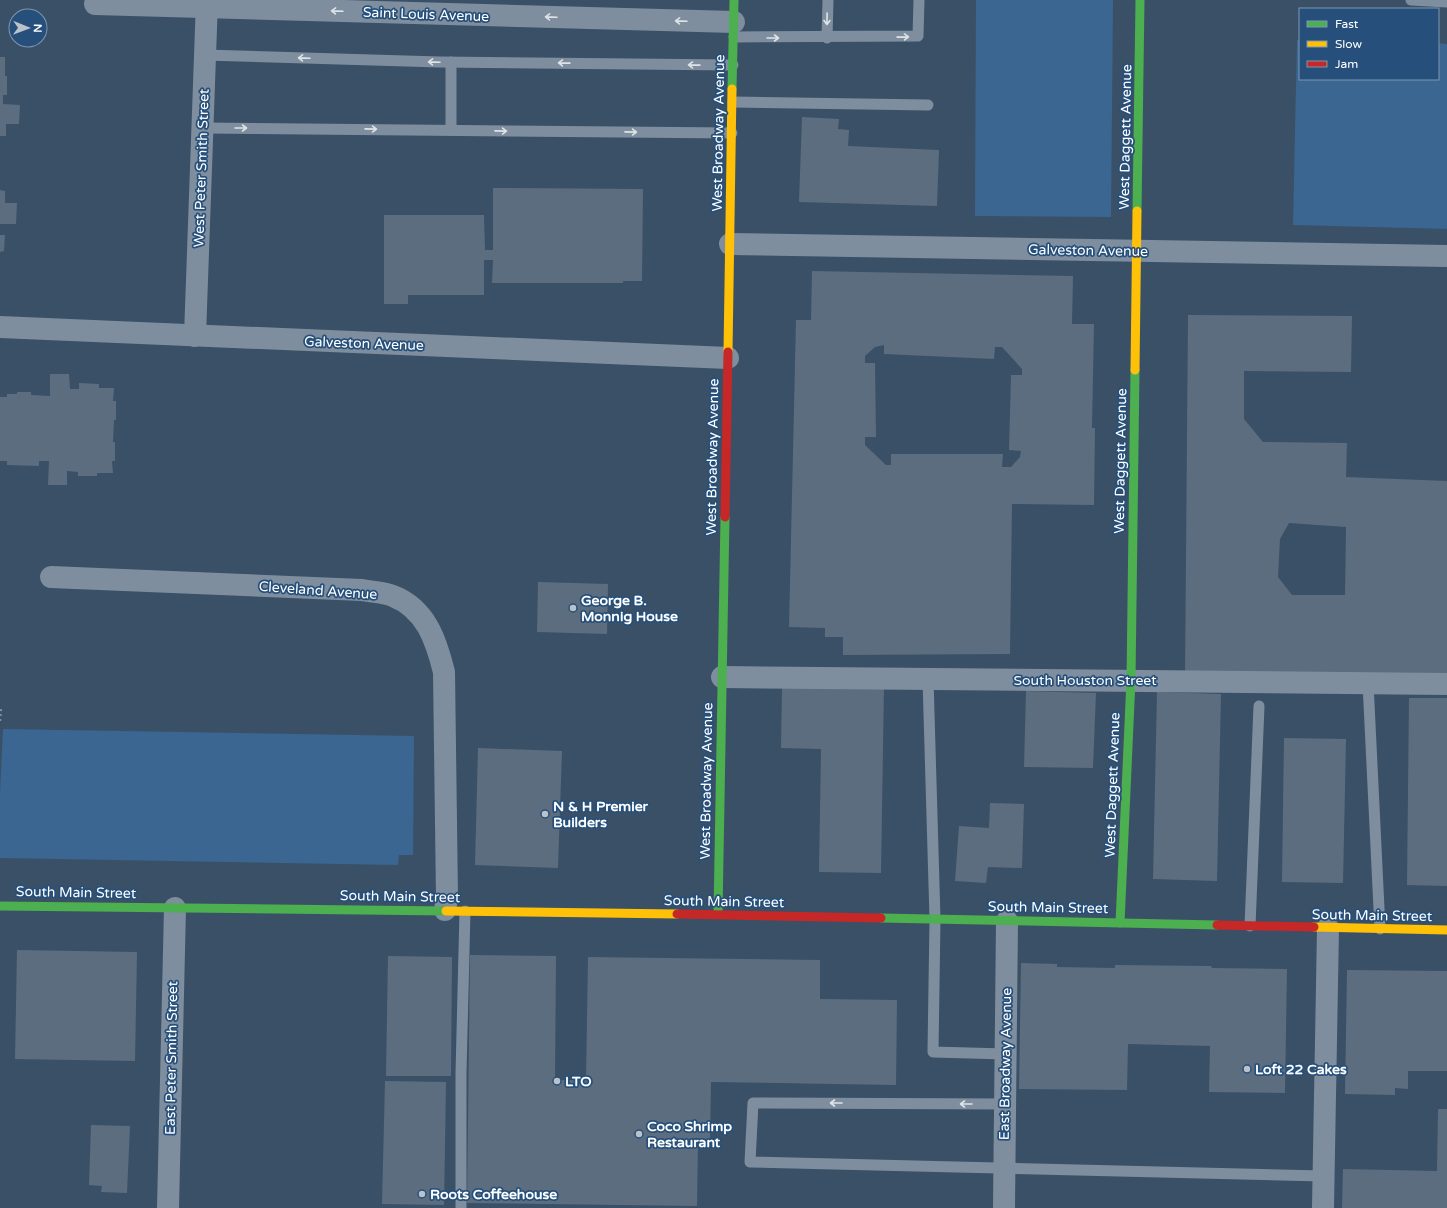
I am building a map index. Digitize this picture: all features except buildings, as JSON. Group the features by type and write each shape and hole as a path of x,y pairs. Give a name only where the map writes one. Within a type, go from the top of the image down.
{"street":[{"name":"West Broadway Avenue","path":"718,914 734,0"},
{"name":"West Daggett Avenue","path":"1120,923 1131,680 1140,0"},
{"name":"Saint Louis Avenue","path":"95,4 207,4 734,30"},
{"name":"West Peter Smith Street","path":"195,336 207,4"},
{"name":"Galveston Avenue","path":"730,244 1447,256"},
{"name":"Galveston Avenue","path":"0,327 728,358"},
{"name":"Cleveland Avenue","path":"51,576 362,590 392,595 413,607 432,633 438,647 444,672 447,898 455,910"},
{"name":"South Houston Street","path":"722,677 1447,684"},
{"name":"South Main Street","path":"0,906 718,914 1447,930"},
{"name":"East Peter Smith Street","path":"168,1208 175,908"},
{"name":"East Broadway Avenue","path":"1004,1208 1007,920"},
{"path":"1323,1208 1328,928"}],"lane":[{"path":"827,38 828,0"},
{"path":"734,30 827,38 918,36 919,0"},
{"path":"1411,0 1447,2"},
{"path":"205,55 451,62 733,65"},
{"path":"451,62 452,130"},
{"path":"733,102 928,105"},
{"path":"202,128 732,133"},
{"path":"928,679 935,919 933,1052 1006,1054"},
{"path":"1368,683 1380,929"},
{"path":"1250,926 1259,706"},
{"path":"455,910 461,1074 461,1208"},
{"path":"1005,1104 753,1103 750,1162 1323,1176"}],"path":[{"path":"0,721 1,708"}],"shaded area":[{"path":"976,0 1113,0 1111,217 975,216"},
{"path":"1297,40 1299,40 1299,80 1439,80 1439,43 1447,44 1447,229 1293,225"},
{"path":"3,729 414,736 413,855 399,855 398,865 0,858 0,794"}],"traffic: fast":[{"path":"732,89 734,0"},
{"path":"1137,211 1140,0"},
{"path":"1120,923 1131,680 1135,370"},
{"path":"718,914 725,517"},
{"path":"0,906 446,911"},
{"path":"881,918 1217,925"}],"traffic: slow":[{"path":"728,352 732,89"},
{"path":"1135,370 1137,211"},
{"path":"446,911 677,914"},
{"path":"1314,927 1447,930"}],"traffic: jam":[{"path":"725,517 728,352"},
{"path":"677,914 881,918"},
{"path":"1217,925 1314,927"}],"place":[{"name":"George B. Monnig House","path":"573,608"},
{"name":"N & H Premier Builders","path":"545,814"},
{"name":"Loft 22 Cakes","path":"1247,1069"},
{"name":"LTO","path":"557,1081"},
{"name":"Coco Shrimp Restaurant","path":"639,1134"},
{"name":"Roots Coffeehouse","path":"422,1194"}]}
